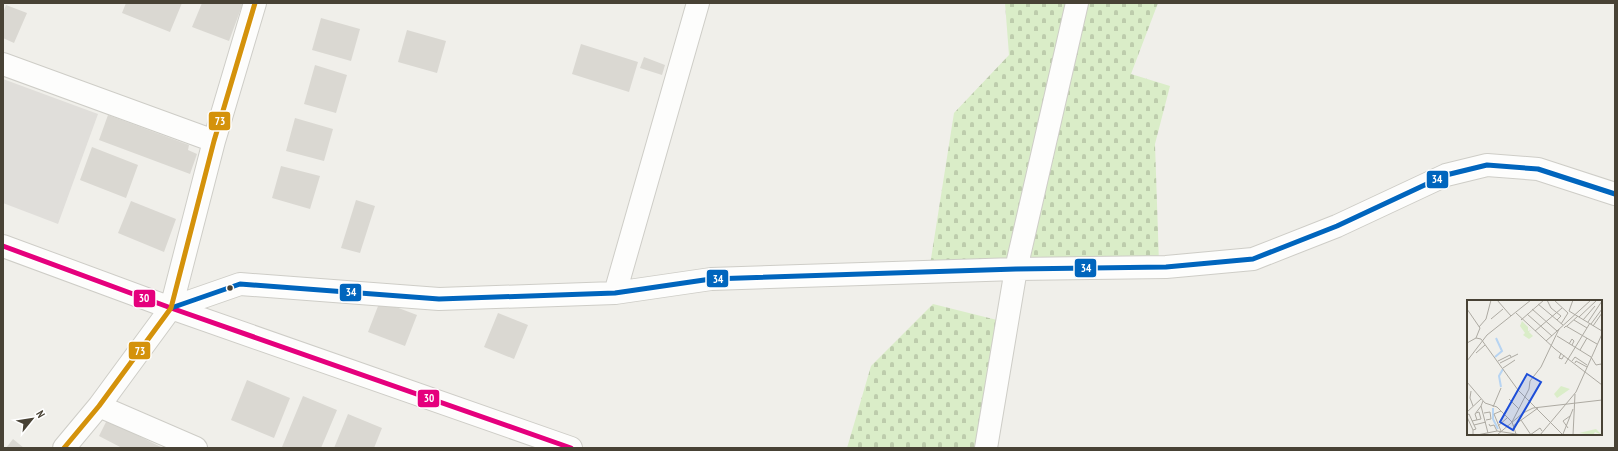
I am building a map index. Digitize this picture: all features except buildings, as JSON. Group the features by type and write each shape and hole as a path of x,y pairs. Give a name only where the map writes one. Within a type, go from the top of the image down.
{"street":[{"path":"64,448 99,406 171,308 214,141 255,3"},
{"path":"614,293 698,3"},
{"path":"986,448 1016,269 1077,3"},
{"path":"3,64 214,141"},
{"path":"171,308 240,284 439,299 614,293 711,280 1016,269 1166,267 1253,259 1337,226 1446,175 1487,165 1538,169 1615,194"},
{"path":"3,246 171,308 571,448"},
{"path":"99,406 196,448"}],"green space":[{"path":"1005,3 1158,3 1131,74 1170,86 1155,144 1159,263 930,265 954,113 1009,55"},
{"path":"933,304 1001,321 978,448 847,448 871,366"}],"shaded area":[{"path":"3,79 98,114 58,224 3,203"}],"transit line":[{"name":"73","path":"64,448 99,406 171,308 214,141 255,3"},
{"name":"34","path":"171,308 240,284 439,299 615,293 711,279 1016,269 1166,267 1253,259 1337,226 1446,175 1487,165 1538,169 1615,194"},
{"name":"30","path":"3,246 171,308 571,448"}]}
